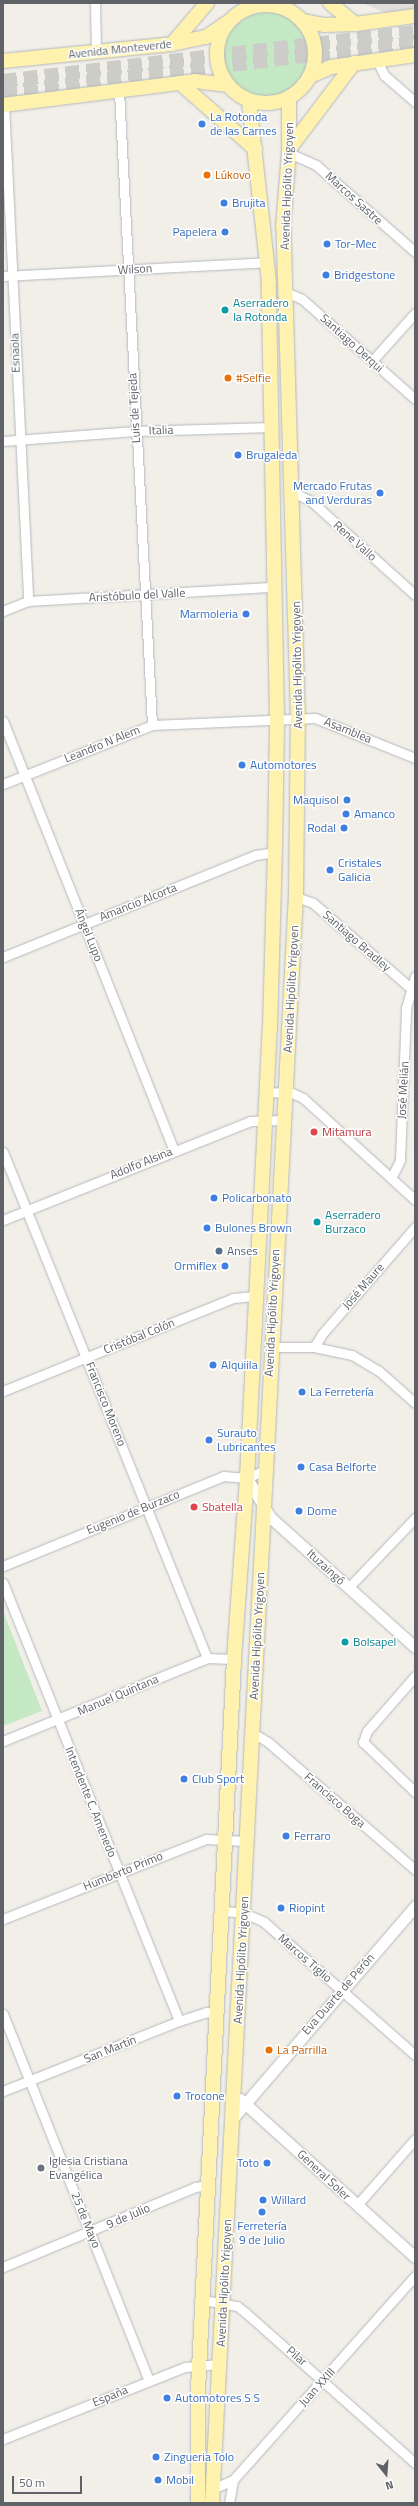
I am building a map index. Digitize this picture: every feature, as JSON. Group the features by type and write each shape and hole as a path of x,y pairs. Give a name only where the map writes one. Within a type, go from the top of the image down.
{"main road":[{"path":"172,44 206,3"},
{"path":"330,3 355,24"},
{"path":"226,85 218,50 238,12 260,4 286,5 302,21 312,49 310,76"},
{"name":"Avenida Monteverde","path":"3,61 172,44 206,37 238,12"},
{"path":"302,21 324,25 355,24 415,16"},
{"path":"4,105 180,82 226,85 249,100 268,105 289,98 310,76 354,63 415,55"},
{"path":"289,151 354,63"},
{"path":"180,82 255,149"},
{"name":"Avenida Hipólito Yrigoyen","path":"212,2496 244,1913 246,1841 264,1509 264,1470 270,1347 296,897 298,718 283,227 289,151 289,98"},
{"name":"Avenida Hipólito Yrigoyen","path":"198,2503 200,2365 208,2185 218,2014 234,1659 247,1478 266,1092 275,852 277,718 272,427 266,262 249,100"}],"street":[{"path":"95,3 96,52"},
{"path":"377,60 384,75 415,102"},
{"name":"Luis de Tejeda","path":"120,91 135,431 152,725"},
{"name":"Esnaola","path":"4,105 8,276 28,600"},
{"name":"Marcos Sastre","path":"289,151 316,165 415,252"},
{"name":"Wilson","path":"8,276 266,262"},
{"name":"Santiago Derqui","path":"286,292 302,299 415,399"},
{"path":"372,361 415,313"},
{"name":"Italia","path":"3,441 18,438 135,431 272,427"},
{"name":"Rene Vallo","path":"292,492 311,501 415,595"},
{"name":"Aristóbulo del Valle","path":"3,611 28,600 274,587"},
{"name":"Asamblea","path":"277,718 325,720 415,758"},
{"name":"Leandro N Alem","path":"3,784 152,725 277,718"},
{"name":"Ángel Lupo","path":"3,721 174,1150"},
{"name":"Amancio Alcorta","path":"3,957 256,854 275,852"},
{"name":"Santiago Bradley","path":"296,897 313,903 412,990"},
{"name":"José Melián","path":"391,1178 400,1160 412,990 415,976"},
{"path":"266,1092 297,1094 308,1102 415,1200"},
{"name":"Adolfo Alsina","path":"3,1220 174,1150 250,1121 264,1119 283,1120"},
{"name":"Francisco Moreno","path":"3,1152 87,1357 207,1658"},
{"name":"José Maure","path":"314,1347 415,1227"},
{"name":"Cristóbal Colón","path":"3,1391 233,1298 255,1296"},
{"path":"270,1347 314,1347 352,1355 366,1363 413,1397"},
{"name":"Eugenio de Burzaco","path":"3,1566 223,1476 247,1478 264,1470"},
{"name":"Ituzaingó","path":"247,1478 264,1509 415,1647"},
{"path":"349,1587 415,1518"},
{"name":"Intendente C. Amenedo","path":"3,1583 179,2021"},
{"name":"Manuel Quintana","path":"3,1741 207,1658 234,1659"},
{"path":"415,1676 366,1731 362,1742 365,1747 415,1792"},
{"name":"Francisco Boga","path":"253,1733 268,1742 415,1870"},
{"name":"Humberto Primo","path":"3,1919 206,1839 226,1837 246,1841"},
{"name":"Eva Duarte de Perón","path":"232,2119 341,1989 415,1906"},
{"name":"Marcos Tiglio","path":"223,1911 244,1913 264,1922 415,2055"},
{"name":"San Martín","path":"3,2091 179,2021 206,2012 218,2014"},
{"name":"25 de Mayo","path":"3,2014 91,2231 149,2381"},
{"name":"General Soler","path":"233,2093 246,2103 415,2257"},
{"path":"357,2205 415,2139"},
{"name":"9 de Julio","path":"3,2268 195,2187 208,2185"},
{"name":"Juan XXIII","path":"212,2496 233,2480 324,2380 415,2276"},
{"name":"Pilar","path":"203,2300 223,2302 246,2313 324,2380 415,2463"},
{"name":"España","path":"3,2439 184,2367 219,2364"},
{"path":"229,2503 233,2480"}],"shaded area":[{"path":"362,3 415,3 415,11 389,14"}],"green space":[{"path":"266,11 282,14 290,18 302,30 306,38 309,54 306,70 302,78 290,90 282,94 266,97 250,94 242,90 230,78 226,70 223,54 226,38 230,30 242,18 250,14"},
{"path":"3,1611 42,1711 3,1726"}],"tunnel":[{"path":"3,81 415,32"},
{"path":"3,92 415,43"}],"place":[{"name":"La Rotonda de las Carnes","path":"202,124"},
{"name":"Lúkovo","path":"207,175"},
{"name":"Brujita","path":"224,203"},
{"name":"Papelera","path":"225,232"},
{"name":"Tor-Mec","path":"327,244"},
{"name":"Bridgestone","path":"326,275"},
{"name":"Aserradero la Rotonda","path":"225,310"},
{"name":"#Selfie","path":"228,378"},
{"name":"Brugaleda","path":"238,455"},
{"name":"Mercado Frutas and Verduras","path":"380,493"},
{"name":"Marmoleria","path":"246,614"},
{"name":"Automotores","path":"242,765"},
{"name":"Maquisol","path":"347,800"},
{"name":"Amanco","path":"346,814"},
{"name":"Rodal","path":"344,828"},
{"name":"Cristales Galicia","path":"330,870"},
{"name":"Mitamura","path":"314,1132"},
{"name":"Policarbonato","path":"214,1198"},
{"name":"Aserradero Burzaco","path":"317,1222"},
{"name":"Bulones Brown","path":"207,1228"},
{"name":"Anses","path":"219,1251"},
{"name":"Ormiflex","path":"225,1266"},
{"name":"Alquiila","path":"213,1365"},
{"name":"La Ferretería","path":"302,1392"},
{"name":"Surauto Lubricantes","path":"209,1440"},
{"name":"Casa Belforte","path":"301,1467"},
{"name":"Sbatella","path":"194,1507"},
{"name":"Dome","path":"299,1511"},
{"name":"Bolsapel","path":"345,1642"},
{"name":"Club Sport","path":"184,1779"},
{"name":"Ferraro","path":"286,1836"},
{"name":"Riopint","path":"281,1908"},
{"name":"La Parrilla","path":"269,2050"},
{"name":"Trocone","path":"177,2096"},
{"name":"Toto","path":"267,2163"},
{"name":"Iglesia Cristiana Evangélica","path":"41,2168"},
{"name":"Willard","path":"263,2200"},
{"name":"Ferretería 9 de Julio","path":"262,2212"},
{"name":"Automotores S S","path":"167,2398"},
{"name":"Zingueria Tolo","path":"156,2457"},
{"name":"Mobil","path":"158,2480"}]}
